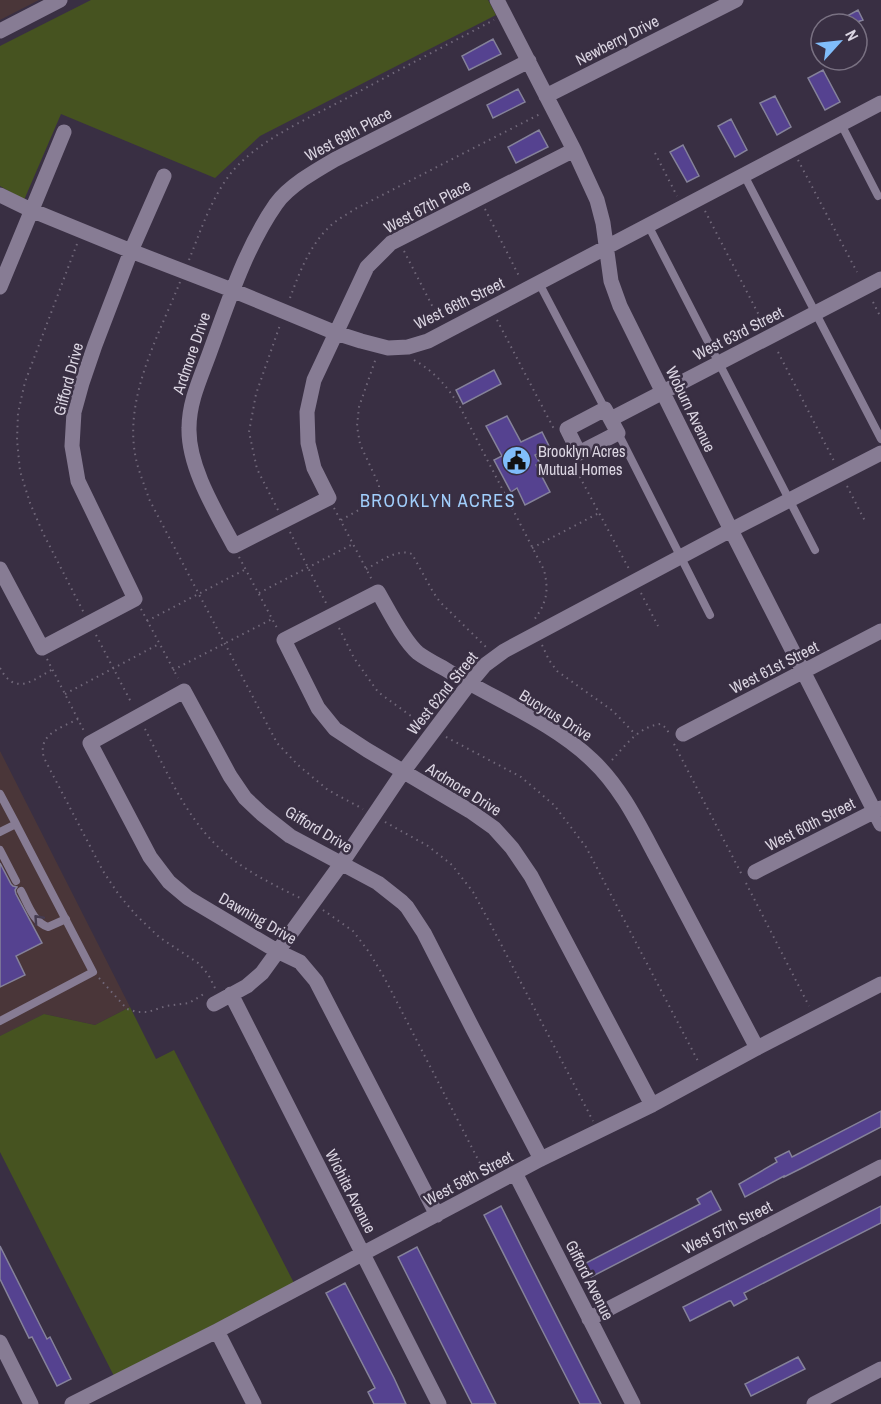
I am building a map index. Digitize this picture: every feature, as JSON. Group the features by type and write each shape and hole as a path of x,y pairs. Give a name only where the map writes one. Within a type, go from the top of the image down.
{"street":[{"path":"0,31 60,0"},
{"name":"Woburn Avenue","path":"497,0 597,200 607,247 611,281 620,306 803,672 879,814"},
{"name":"Newberry Drive","path":"546,96 736,0"},
{"name":"West 69th Place","path":"232,290 254,243 277,202 294,187 334,160 529,61"},
{"name":"West 66th Street","path":"0,195 31,210 336,333 388,348 408,347 428,341 881,103"},
{"path":"0,287 64,132"},
{"name":"West 67th Place","path":"336,333 367,267 391,243 574,150"},
{"name":"Gifford Drive","path":"135,598 78,481 72,447 74,412 82,383 131,251 164,176"},
{"name":"West 63rd Street","path":"611,420 881,279"},
{"name":"Ardmore Drive","path":"232,290 192,400 189,429 194,464 234,546"},
{"path":"234,546 329,498 314,468 308,443 307,412 314,380 336,333"},
{"name":"West 62nd Street","path":"210,998 231,994 247,986 262,973 341,864 403,772 485,665 504,651 881,453"},
{"path":"0,569 42,648 135,598"},
{"path":"284,640 378,592"},
{"name":"Bucyrus Drive","path":"378,592 398,628 417,652 568,740 593,761 619,791 685,910 757,1048"},
{"name":"West 61st Street","path":"683,734 881,631"},
{"name":"Ardmore Drive","path":"284,640 318,708 335,729 470,811 494,828 512,848 531,876 652,1105"},
{"path":"90,743 184,691"},
{"name":"Gifford Drive","path":"184,691 230,776 245,798 290,836 378,883 407,907 424,933 541,1159"},
{"name":"Dawning Drive","path":"90,743 150,857 169,882 188,898 277,951 300,962 316,981 437,1215"},
{"name":"West 60th Street","path":"755,873 879,814"},
{"name":"West 58th Street","path":"72,1404 541,1159 652,1105 881,984"},
{"name":"Wichita Avenue","path":"231,994 439,1404"},
{"name":"West 57th Street","path":"589,1319 881,1167"},
{"name":"Gifford Avenue","path":"515,1173 633,1404"},
{"path":"217,1330 254,1404"},
{"path":"0,1342 32,1404"},
{"path":"814,1404 881,1369"}],"lane":[{"path":"841,124 878,196"},
{"path":"744,175 881,439"},
{"path":"648,225 815,550"},
{"path":"539,283 710,615"},
{"path":"0,794 93,972 0,1021"},
{"path":"0,832 16,825"},
{"path":"0,850 16,881"},
{"path":"21,891 33,915 42,925 48,927 66,919"}],"path":[{"path":"189,260 211,205 228,176 251,154 317,114 494,20"},
{"path":"289,300 302,267 318,241 334,223 355,209 542,113"},
{"path":"655,153 678,196"},
{"path":"798,159 857,272"},
{"path":"479,198 520,278"},
{"path":"703,209 762,321"},
{"path":"398,240 440,321"},
{"path":"78,242 25,382 18,413 17,440 20,471 30,503 89,624 196,824 223,852 250,872 300,898"},
{"path":"180,282 137,395 133,426 136,459 149,499 277,743 298,765 328,790 363,809"},
{"path":"873,302 881,318"},
{"path":"281,322 256,394 249,432 257,469 354,658 378,692 423,724"},
{"path":"777,352 836,465"},
{"path":"409,357 424,365 449,389 544,570 546,587 543,607 531,625"},
{"path":"341,520 375,501 379,494 379,485 360,444 357,426 360,407 376,358"},
{"path":"537,459 563,445"},
{"path":"847,486 866,523"},
{"path":"329,498 378,592"},
{"path":"532,548 599,513"},
{"path":"259,594 353,544"},
{"path":"234,546 284,640"},
{"path":"366,569 399,552 412,554 440,602 486,647"},
{"path":"147,621 246,569"},
{"path":"641,593 658,626"},
{"path":"135,598 184,691"},
{"path":"173,670 272,619"},
{"path":"65,694 159,644"},
{"path":"542,645 557,671 613,711 636,735"},
{"path":"42,648 90,743"},
{"path":"0,668 9,680 17,685 25,684 53,669"},
{"path":"78,718 50,734 43,742 44,758 103,871 119,895 159,937 198,963 208,974 215,988"},
{"path":"602,771 636,735 646,728 661,724 667,729 809,1006"},
{"path":"444,735 521,777 554,805 586,847 699,1063"},
{"path":"384,821 428,846 452,865 473,892 599,1131"},
{"path":"322,909 353,931 369,952 491,1186"},
{"path":"93,972 128,1009 137,1012 148,1012 166,1006 210,998"}],"shaded area":[{"path":"0,0 39,0 0,20"},
{"path":"0,751 130,1007 95,1025 44,1014 0,1036"}],"green space":[{"path":"91,0 488,0 496,15 260,136 215,178 61,114 24,200 0,186 0,46"},
{"path":"130,1007 156,1059 174,1050 294,1283 114,1376 0,1152 0,1036 44,1014 95,1025"}],"building":[{"path":"493,39 501,54 469,70 462,56"},
{"path":"824,72 840,102 825,110 808,78"},
{"path":"518,89 525,102 493,118 487,105"},
{"path":"775,96 791,127 777,135 760,103"},
{"path":"731,119 747,150 735,157 718,126"},
{"path":"539,130 548,147 516,163 508,147"},
{"path":"683,145 699,176 687,182 670,152"},
{"path":"494,370 501,384 463,404 456,390"},
{"name":"Brooklyn Acres Mutual Homes","path":"507,416 521,442 542,432 550,448 535,455 540,463 536,465 550,492 525,505 517,488 511,492 494,460 502,456 486,426"},
{"path":"0,863 11,884 17,887 16,894 42,943 16,956 25,975 0,987"},
{"path":"881,1111 881,1127 745,1197 739,1184 777,1162 775,1158 789,1151 792,1157"},
{"path":"711,1191 721,1210 591,1277 584,1264 700,1204 697,1199"},
{"path":"501,1206 601,1404 580,1404 538,1322 484,1215"},
{"path":"881,1206 881,1223 744,1293 747,1299 734,1306 729,1301 690,1321 683,1307"},
{"path":"0,1246 47,1339 50,1337 71,1379 57,1386 32,1337 29,1338 0,1279"},
{"path":"417,1247 496,1404 472,1404 407,1275 398,1257"},
{"path":"345,1283 406,1404 374,1404 368,1392 375,1388 326,1293"},
{"path":"798,1357 805,1369 751,1396 745,1384"}],"place":[{"name":"Brooklyn Acres Mutual Homes","path":"517,460"}],"district":[{"name":"BROOKLYN ACRES","path":"438,501"}]}
